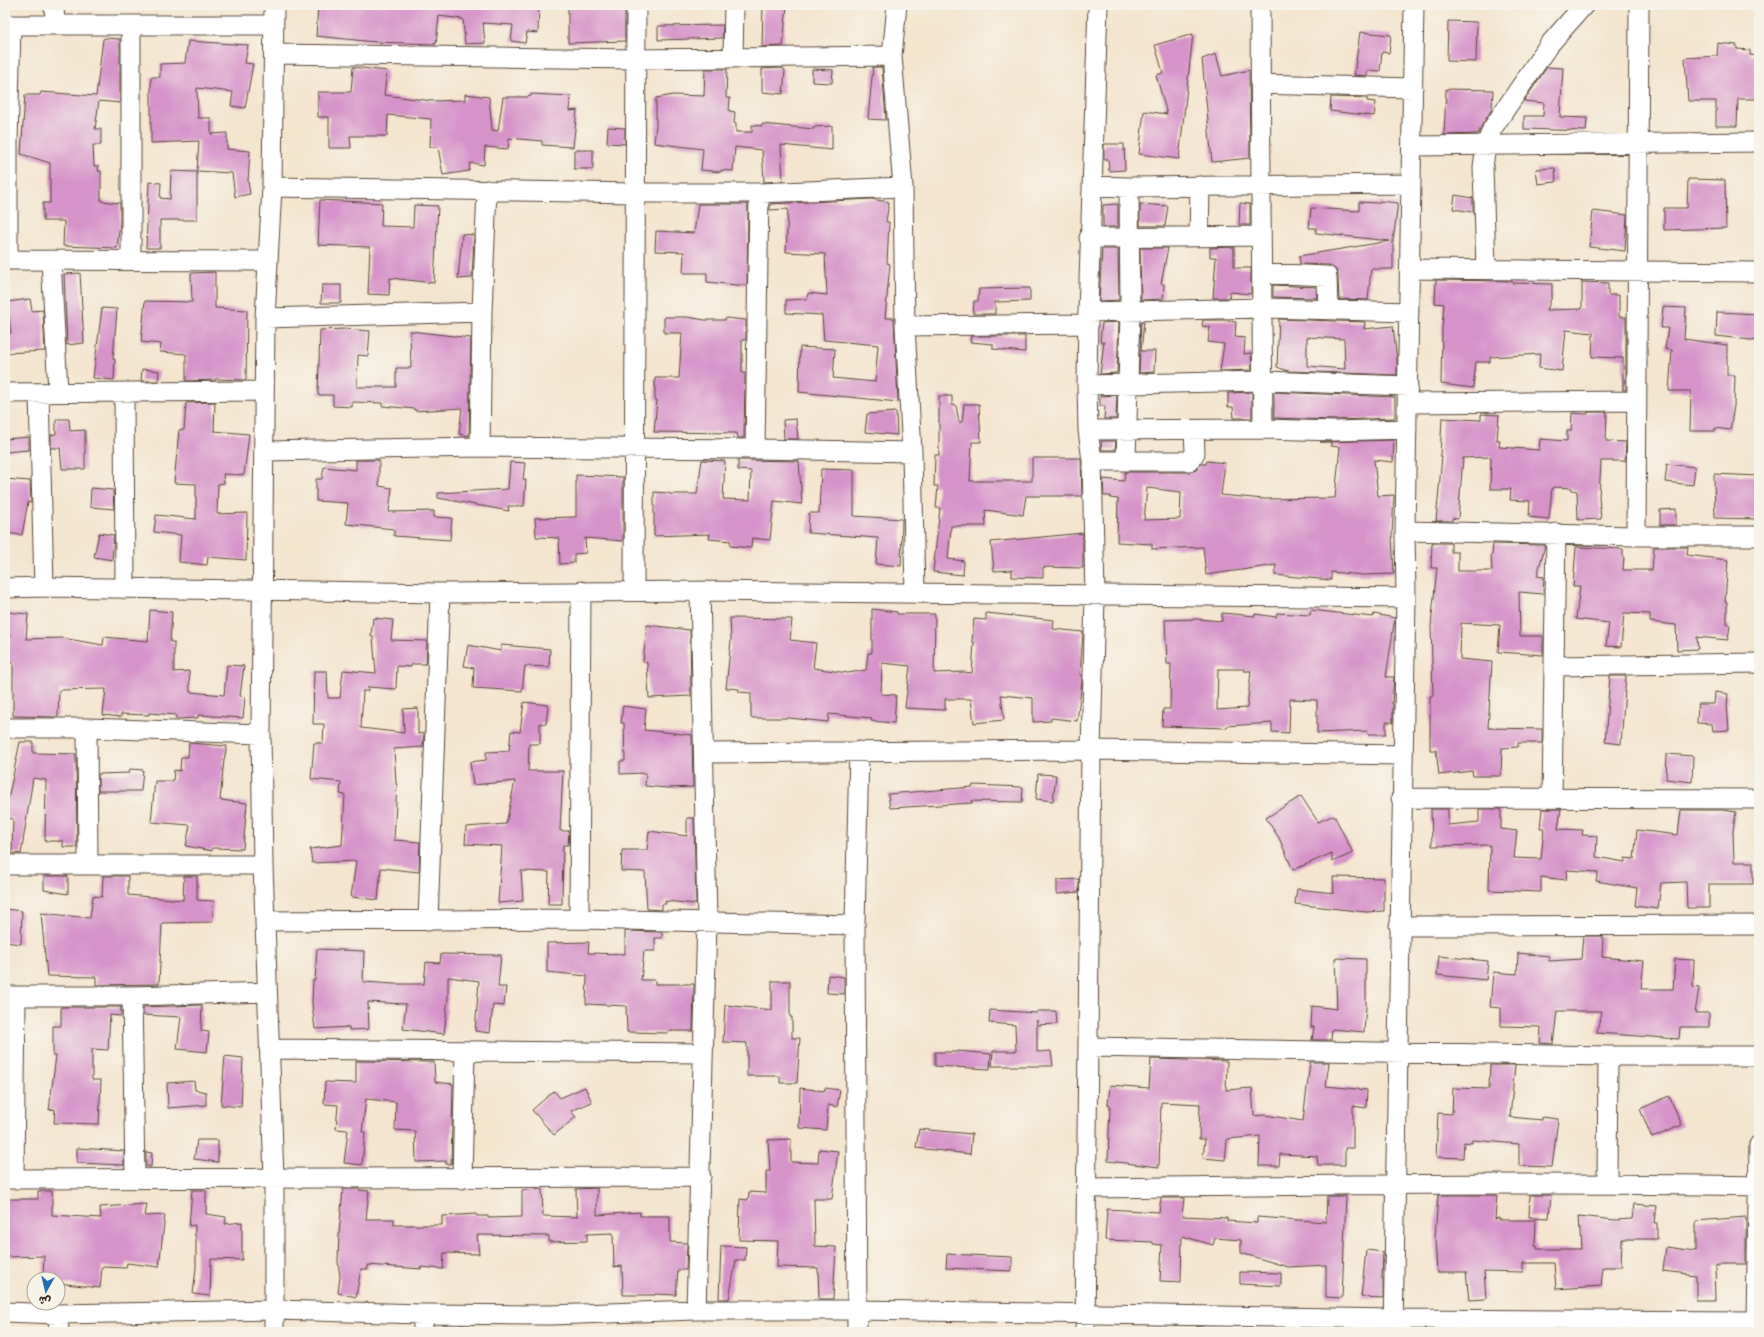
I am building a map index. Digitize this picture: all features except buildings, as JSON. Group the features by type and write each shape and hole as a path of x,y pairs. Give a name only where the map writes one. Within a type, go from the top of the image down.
{"street":[{"path":"54,5 55,25"},
{"path":"274,5 272,187 265,318 262,591 263,865 274,1178 274,1332"},
{"path":"634,591 636,5"},
{"path":"733,58 734,5"},
{"path":"897,5 892,56 902,187 905,326 912,452 915,593"},
{"path":"1085,1323 1094,596 1092,461 1088,430 1087,384 1089,238 1098,5"},
{"path":"1260,5 1260,185 1263,308 1263,429"},
{"path":"1393,1326 1401,798 1406,598 1405,531 1414,5"},
{"path":"1486,270 1483,168 1486,146 1492,129 1548,46 1584,5"},
{"path":"1636,536 1639,5"},
{"path":"268,261 6,260 8,25 274,25"},
{"path":"131,26 131,260"},
{"path":"274,54 636,59 892,56"},
{"path":"1260,84 1412,88"},
{"path":"1412,146 1759,142"},
{"path":"1092,186 1129,187 1411,184"},
{"path":"1199,236 1200,186"},
{"path":"272,187 635,193 759,193 902,187"},
{"path":"1126,460 1130,311 1129,187"},
{"path":"480,447 482,312 487,190"},
{"path":"755,449 759,193"},
{"path":"1089,238 1261,236"},
{"path":"51,260 58,391"},
{"path":"1410,269 1759,272"},
{"path":"1262,273 1327,276 1328,310"},
{"path":"905,326 1088,318 1130,311 1263,308 1409,312"},
{"path":"265,318 482,312"},
{"path":"1087,384 1128,385 1262,381 1408,394 1636,401"},
{"path":"5,393 39,393 58,391 124,393 264,391"},
{"path":"39,393 44,587"},
{"path":"124,393 125,589"},
{"path":"1088,430 1126,431 1263,429 1334,431 1407,429"},
{"path":"1092,461 1190,461 1194,453 1194,430"},
{"path":"264,451 480,447 912,452"},
{"path":"1405,531 1636,536 1759,536"},
{"path":"1552,798 1556,534"},
{"path":"5,588 44,587 440,593 700,591 1406,598"},
{"path":"579,919 581,591"},
{"path":"696,1310 701,1177 707,921 700,591"},
{"path":"428,921 440,593"},
{"path":"1555,666 1759,663"},
{"path":"5,728 87,728 262,734"},
{"path":"87,728 88,864"},
{"path":"704,752 1091,750 1403,755"},
{"path":"857,1332 855,925 859,751"},
{"path":"1401,798 1759,799"},
{"path":"5,865 263,865"},
{"path":"265,921 579,919 855,925"},
{"path":"1399,926 1759,925"},
{"path":"267,992 132,996 10,996 10,1179 701,1177"},
{"path":"132,996 135,1178"},
{"path":"1088,1048 1608,1056 1759,1056"},
{"path":"269,1049 703,1053"},
{"path":"462,1178 465,1052"},
{"path":"1607,1183 1608,1056"},
{"path":"5,1312 58,1323 275,1310 423,1323 550,1324 696,1310 858,1310 1085,1323 1713,1327 1758,1321 1759,1145"},
{"path":"1086,1188 1607,1183 1759,1186"}]}
